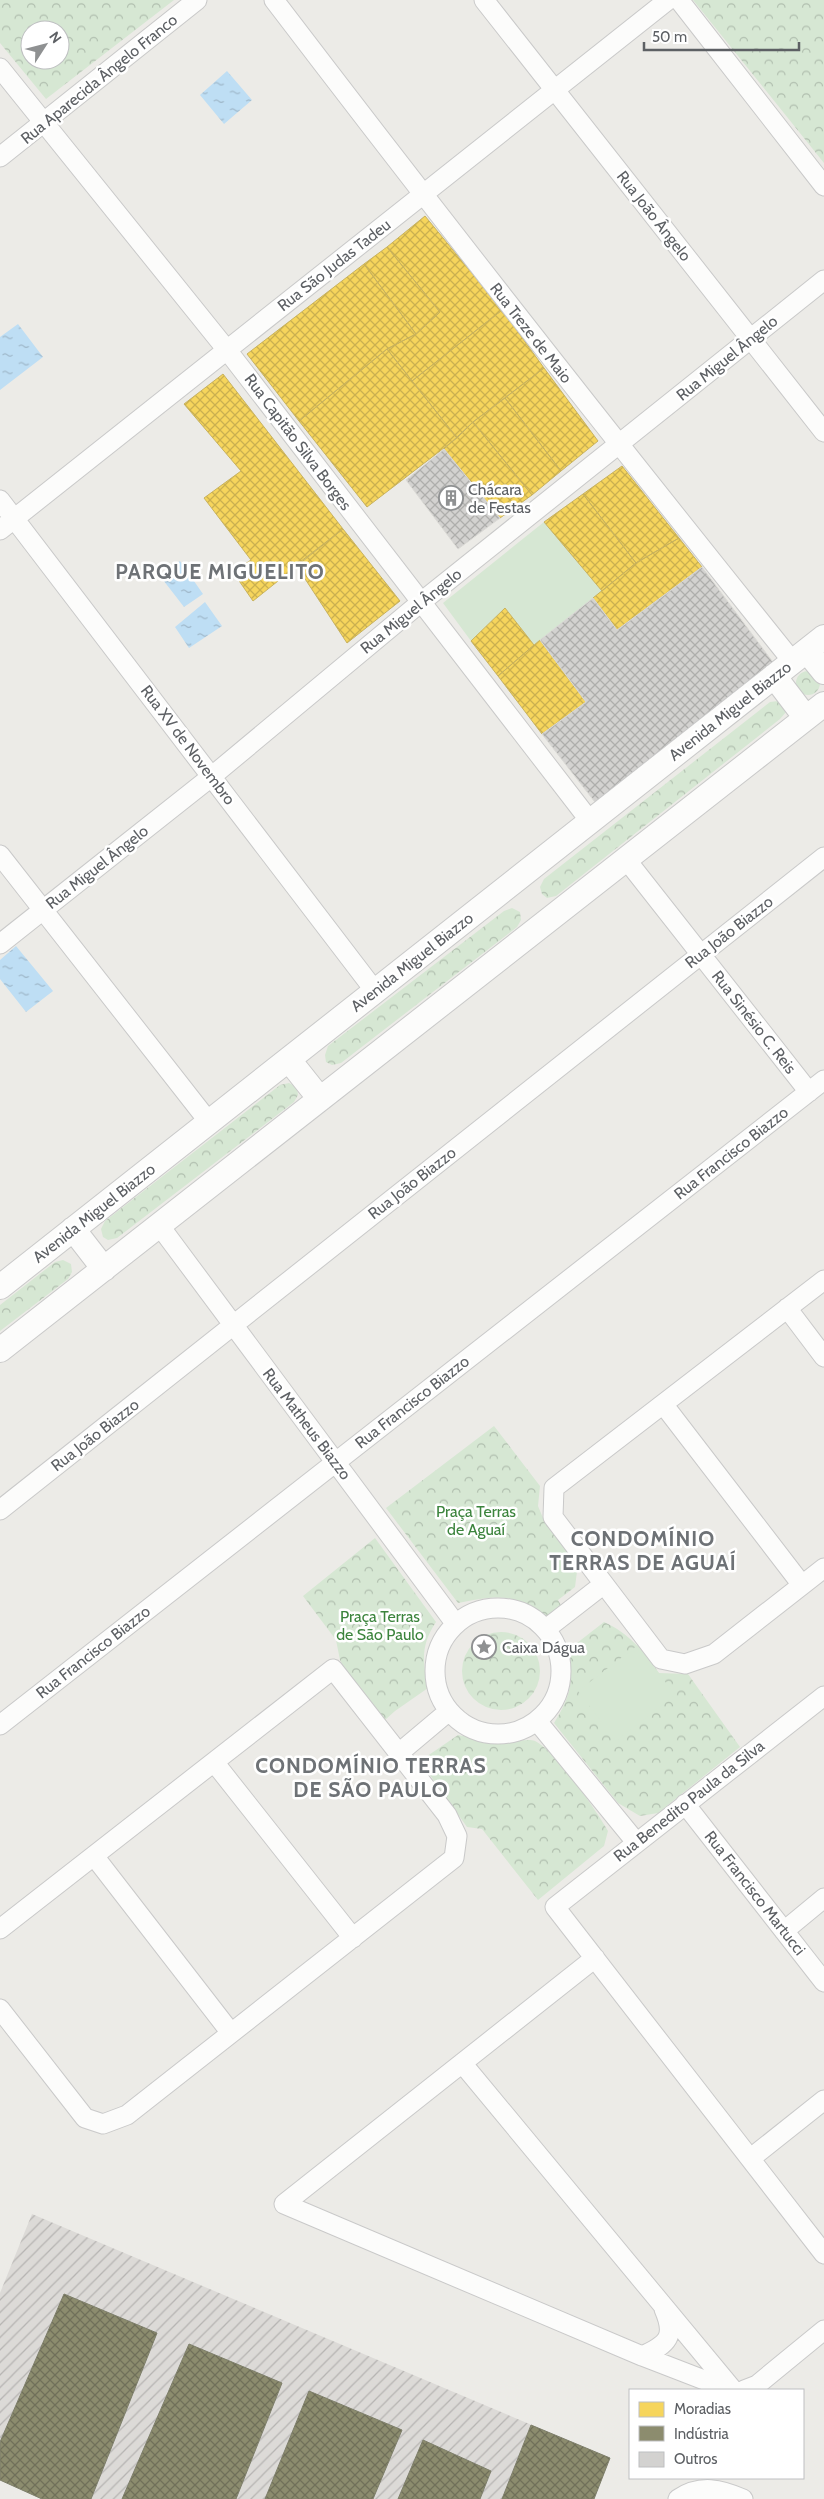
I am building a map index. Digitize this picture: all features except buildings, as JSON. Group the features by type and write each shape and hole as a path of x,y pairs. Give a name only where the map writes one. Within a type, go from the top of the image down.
{"street":[{"name":"Rua Aparecida Ângelo Franco","path":"0,157 197,0"},
{"name":"Rua Treze de Maio","path":"274,0 423,196 618,445 808,650"},
{"name":"Rua João Ângelo","path":"484,0 824,432"},
{"name":"Rua São Judas Tadeu","path":"7,524 668,0"},
{"path":"679,0 824,186"},
{"name":"Rua Capitão Silva Borges","path":"0,68 227,350 590,822"},
{"name":"Rua Miguel Ângelo","path":"0,944 211,776 420,603 824,280"},
{"name":"Rua XV de Novembro","path":"0,500 7,524 211,776 375,991"},
{"path":"808,650 824,672"},
{"name":"Avenida Miguel Biazzo","path":"0,1287 808,650"},
{"path":"0,1350 625,858 815,711 774,676"},
{"path":"0,855 209,1122"},
{"name":"Rua João Biazzo","path":"0,1510 824,857"},
{"name":"Rua Sinésio C. Reis","path":"625,858 809,1092"},
{"path":"289,1060 320,1098"},
{"name":"Rua Francisco Biazzo","path":"0,1725 824,1080"},
{"name":"Rua Matheus Biazzo","path":"159,1226 455,1623"},
{"path":"73,1229 104,1269"},
{"path":"824,1280 554,1488 552,1517 661,1659 685,1664 714,1654 824,1568"},
{"path":"787,1308 824,1358"},
{"path":"663,1404 802,1585"},
{"path":"546,1629 604,1584"},
{"path":"502,1607 526,1614 546,1629 559,1652 561,1677 554,1702 538,1721 516,1732 491,1734 468,1727 449,1711 437,1690 434,1666 441,1643 455,1623 476,1610 502,1607"},
{"path":"0,1929 333,1669 448,1815 457,1836 454,1858 127,2115 103,2124 86,2118 0,2009"},
{"name":"Rua Benedito Paula da Silva","path":"594,1958 555,1907 824,1696"},
{"path":"400,1753 449,1711"},
{"path":"538,1721 636,1842"},
{"path":"214,1762 353,1938"},
{"name":"Rua Francisco Martucci","path":"685,1804 824,1982"},
{"path":"94,1856 232,2033"},
{"path":"784,1931 824,1898"},
{"path":"729,2389 642,2356 284,2204 594,1958 824,2254"},
{"path":"462,2063 731,2389"},
{"path":"751,2158 824,2100"},
{"path":"642,2356 659,2348 665,2342 670,2332 670,2323 660,2301"},
{"path":"747,2389 757,2385 824,2330"},
{"path":"678,2499 690,2492 708,2489 726,2492 743,2499"}],"shaded area":[{"path":"32,2214 610,2458 594,2499 42,2499 0,2480 0,2293"}],"green space":[{"path":"0,0 174,0 46,99 22,70 70,70 70,20 20,20 20,67 0,43"},
{"path":"693,0 824,0 824,163"},
{"path":"544,522 602,591 534,645 505,608 471,641 443,603"},
{"path":"808,671 813,672 819,678 819,688 813,694 808,695 803,694 797,688 796,683 797,678 803,672"},
{"path":"778,701 785,704 786,712 780,719 556,896 547,898 542,894 540,887 544,879 770,702"},
{"path":"512,908 520,912 521,920 517,927 341,1063 332,1065 326,1062 325,1055 328,1046 504,911"},
{"path":"289,1083 297,1087 298,1095 294,1102 117,1238 108,1240 103,1237 101,1229 105,1221 280,1085"},
{"path":"63,1260 71,1264 72,1272 68,1279 0,1331 0,1305 55,1262"},
{"name":"Praça Terras de Aguaí","path":"494,1426 540,1486 538,1506 543,1518 578,1564 575,1587 558,1600 562,1607 545,1619 526,1604 505,1598 458,1603 386,1508"},
{"name":"Praça Terras de São Paulo","path":"375,1538 436,1622 427,1639 424,1654 428,1688 385,1720 347,1674 340,1660 336,1640 303,1596"},
{"path":"604,1622 628,1637 659,1673 688,1674 740,1747 658,1813 640,1816 618,1803 554,1723 564,1705 570,1688 571,1671 568,1650"},
{"path":"501,1632 516,1635 528,1644 537,1656 540,1671 537,1686 528,1698 516,1707 501,1710 486,1707 474,1698 465,1686 462,1671 465,1656 474,1644 486,1635"},
{"path":"638,1645 675,1695 616,1741 578,1691"},
{"path":"458,1735 508,1742 532,1740 543,1747 564,1768 602,1821 608,1831 604,1846 538,1900 482,1829 467,1827 420,1761"}],"water":[{"path":"227,71 252,100 224,124 200,95"},
{"path":"18,324 43,357 0,390 0,337"},
{"path":"180,561 203,594 184,607 160,576"},
{"path":"205,602 222,626 189,648 175,627"},
{"path":"16,946 53,991 26,1012 0,979 0,960"}],"place":[{"name":"Chácara de Festas","path":"451,498"},
{"name":"Caixa Dágua","path":"484,1647"}],"district":[{"name":"PARQUE MIGUELITO","path":"220,571"},
{"name":"CONDOMÍNIO TERRAS DE AGUAÍ","path":"643,1550"},
{"name":"CONDOMÍNIO TERRAS DE SÃO PAULO","path":"371,1777"}]}
